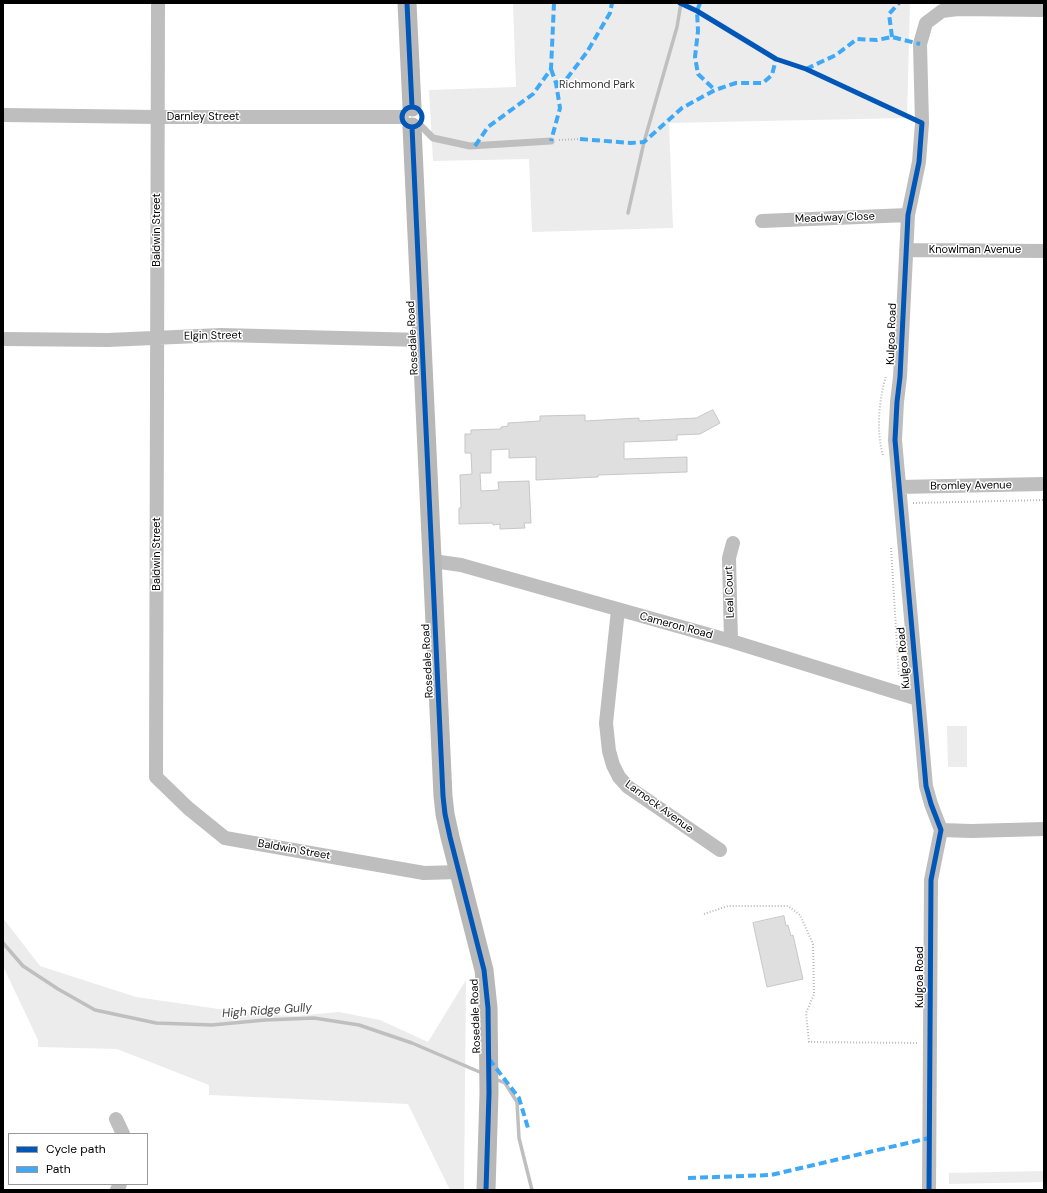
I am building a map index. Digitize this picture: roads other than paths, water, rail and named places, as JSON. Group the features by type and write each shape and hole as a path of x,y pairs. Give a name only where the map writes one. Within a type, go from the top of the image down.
{"street":[{"name":"Baldwin Street","path":"158,3 156,777 188,808 225,838 424,873 459,872"},
{"name":"Rosedale Road","path":"407,3 411,119 445,814 484,970 488,1008 489,1093 486,1190"},
{"name":"Kulgoa Road","path":"929,1190 931,880 941,830 926,786 895,440 900,377 908,215 919,162 922,124 920,44 926,23 942,11 958,9 1044,10"},
{"name":"Darnley Street","path":"3,115 411,119"},
{"name":"Meadway Close","path":"762,221 908,215"},
{"name":"Knowlman Avenue","path":"906,250 1044,250"},
{"name":"Elgin Street","path":"3,339 108,340 221,335 423,340"},
{"name":"Bromley Avenue","path":"899,487 1044,484"},
{"name":"Leal Court","path":"731,641 729,558 733,543"},
{"name":"Cameron Road","path":"433,561 461,565 731,641 918,699"},
{"name":"Larnock Avenue","path":"618,610 606,723 609,751 613,765 619,777 628,787 720,850"},
{"path":"941,830 971,831 1044,829"},
{"path":"116,1119 123,1133"}],"lane":[{"path":"411,119 433,138 470,146 551,140"}],"waterway":[{"path":"628,213 644,142 677,27 681,3"},
{"name":"High Ridge Gully","path":"3,943 23,966 58,989 95,1010 156,1023 212,1025 265,1020 314,1018 359,1025 412,1043 482,1073"},
{"name":"High Ridge Gully","path":"495,1079 505,1083 517,1102 519,1138 532,1190"}],"park label":[{"name":"Richmond Park","path":"597,85"}]}
